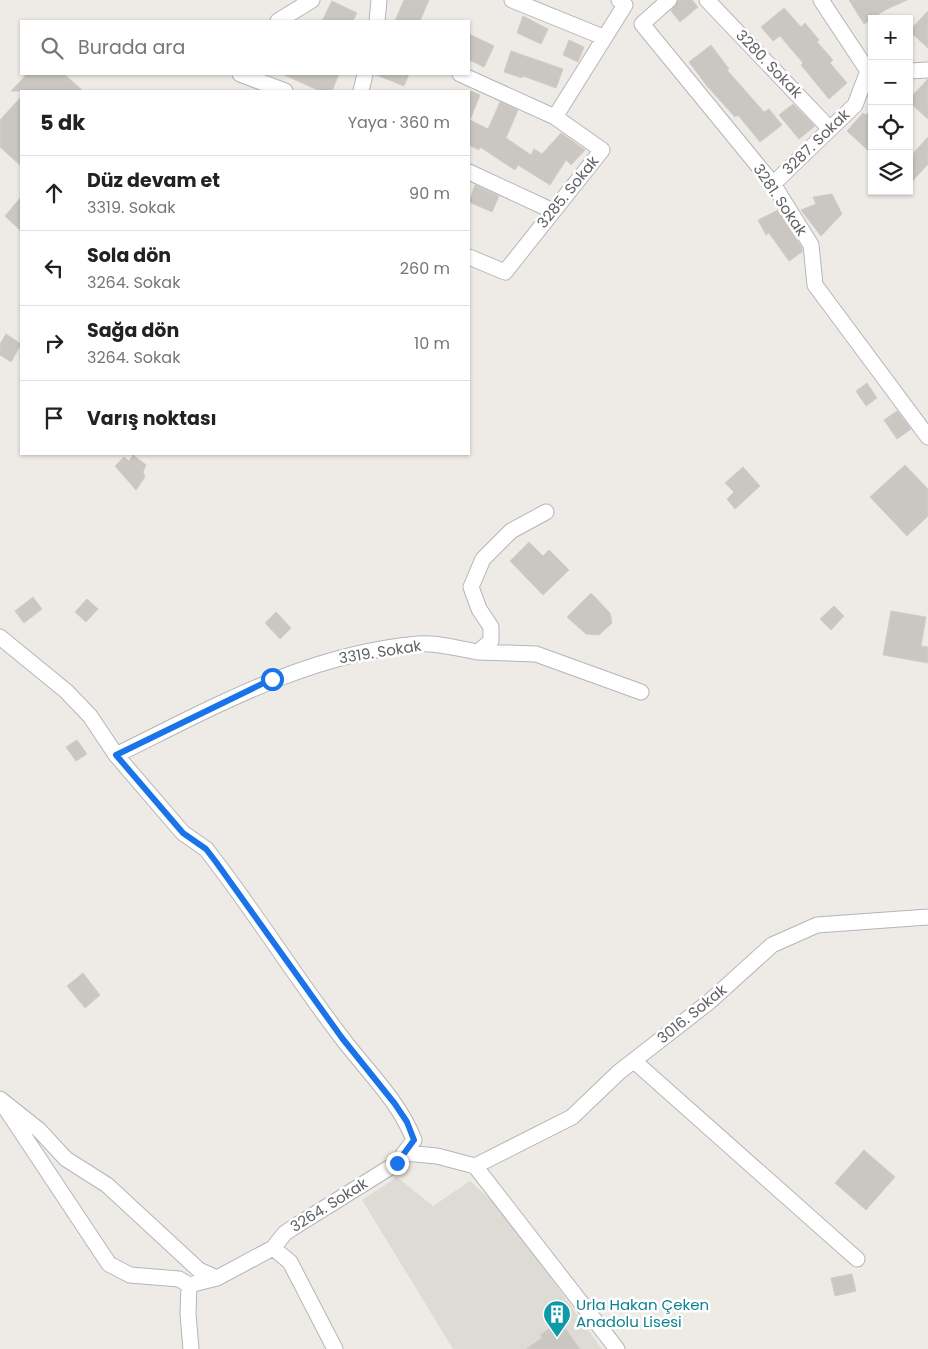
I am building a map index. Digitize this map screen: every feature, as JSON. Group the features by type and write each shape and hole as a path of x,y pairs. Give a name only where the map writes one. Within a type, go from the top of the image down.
{"street":[{"path":"280,20 312,0"},
{"path":"376,20 379,0"},
{"path":"512,0 603,37"},
{"path":"462,75 555,117 603,37 625,5 619,0"},
{"name":"3281. Sokak","path":"669,0 642,24 773,184 811,245 815,285 928,437"},
{"name":"3280. Sokak","path":"707,0 830,129"},
{"path":"821,0 868,68"},
{"path":"913,71 928,70"},
{"path":"243,75 282,90"},
{"path":"361,90 365,75"},
{"name":"3287. Sokak","path":"773,184 855,105 868,76"},
{"name":"3285. Sokak","path":"470,257 505,272 602,150 555,117"},
{"path":"470,172 553,211"},
{"path":"478,652 491,641 491,627 479,610 471,587 483,560 511,531 546,512"},
{"name":"3264. Sokak","path":"0,637 66,691 90,716 116,755 183,833 206,849 342,1038 395,1104 407,1122 414,1140 397,1163 285,1233 272,1248 217,1278 189,1285"},
{"name":"3319. Sokak","path":"116,755 272,679 327,661 420,644 478,652 536,654 641,692"},
{"name":"3016. Sokak","path":"474,1166 572,1117 634,1060 708,1002 772,945 817,925 928,918"},
{"path":"634,1060 856,1260"},
{"path":"0,1100 39,1130 66,1159 107,1185 199,1270 217,1278"},
{"path":"0,1100 109,1264 130,1275 179,1279 189,1285 188,1314 191,1349"},
{"path":"404,1153 437,1156 474,1166 617,1349"},
{"path":"272,1248 290,1262 335,1349"}],"shaded area":[{"path":"397,1177 433,1206 470,1181 502,1210 602,1349 453,1349 362,1200"}],"building":[{"path":"404,0 429,0 420,20 395,20"},
{"path":"678,0 692,0 698,7 680,22 671,11"},
{"path":"849,0 907,0 878,15 868,15 868,21 864,24"},
{"path":"332,1 357,13 354,20 322,20"},
{"path":"784,8 801,27 805,23 819,40 817,42 833,60 830,63 847,83 829,99 801,65 803,63 780,36 773,41 761,27"},
{"path":"928,11 928,48 913,35 913,27"},
{"path":"523,16 548,29 541,44 517,33"},
{"path":"470,34 494,46 484,67 470,60"},
{"path":"569,40 584,47 578,62 563,55"},
{"path":"711,45 729,69 727,70 764,112 769,109 782,125 760,142 738,115 735,117 707,86 689,62"},
{"path":"511,51 563,69 556,88 523,76 522,78 504,72"},
{"path":"26,75 65,75 82,90 20,90 11,91"},
{"path":"284,75 339,75 332,90 318,90"},
{"path":"376,75 409,75 404,86"},
{"path":"928,79 928,119 913,106 913,95"},
{"path":"470,90 480,95 470,120"},
{"path":"20,98 20,165 0,147 0,120"},
{"path":"500,102 518,110 506,138 531,155 534,149 542,154 561,133 585,150 571,165 566,160 550,185 518,165 515,170 480,147 479,150 470,146 470,120 488,129"},
{"path":"793,104 815,126 799,139 779,115"},
{"path":"863,113 866,115 868,113 868,150 847,131"},
{"path":"928,137 928,164 913,181 913,154"},
{"path":"475,185 499,196 492,212 470,202"},
{"path":"832,194 842,214 821,236 801,210 816,204 813,197"},
{"path":"20,198 20,230 5,216"},
{"path":"778,210 802,248 802,252 789,261 769,233 766,235 758,220"},
{"path":"6,334 20,343 11,362 0,355 0,344"},
{"path":"867,383 877,398 866,406 856,391"},
{"path":"897,411 911,429 897,439 884,420"},
{"path":"133,455 146,465 143,472 145,477 136,490 115,466 124,457 129,461"},
{"path":"905,465 928,489 928,516 907,536 870,497"},
{"path":"743,467 760,486 735,509 727,499 734,492 725,483"},
{"path":"529,542 543,556 549,550 569,570 543,595 510,561"},
{"path":"591,593 610,613 612,623 599,635 586,634 567,617"},
{"path":"33,597 42,609 24,623 15,611"},
{"path":"87,599 98,609 86,622 75,612"},
{"path":"834,606 844,616 831,630 820,619"},
{"path":"891,611 926,617 921,646 928,647 928,663 883,655"},
{"path":"276,612 291,628 280,639 265,623"},
{"path":"77,740 87,754 76,761 66,747"},
{"path":"83,973 100,995 85,1008 67,986"},
{"path":"864,1150 895,1177 866,1210 835,1183"},
{"path":"852,1274 856,1291 835,1296 831,1278"},
{"name":"Urla Hakan Çeken Anadolu Lisesi","path":"562,1324 580,1349 526,1349 542,1338 540,1335 550,1328 552,1331"}],"place":[{"name":"Urla Hakan Çeken Anadolu Lisesi","path":"557,1338"}],"route":[{"path":"272,679 116,755 183,833 206,849 342,1038 395,1104 407,1122 414,1140 397,1163"}]}
